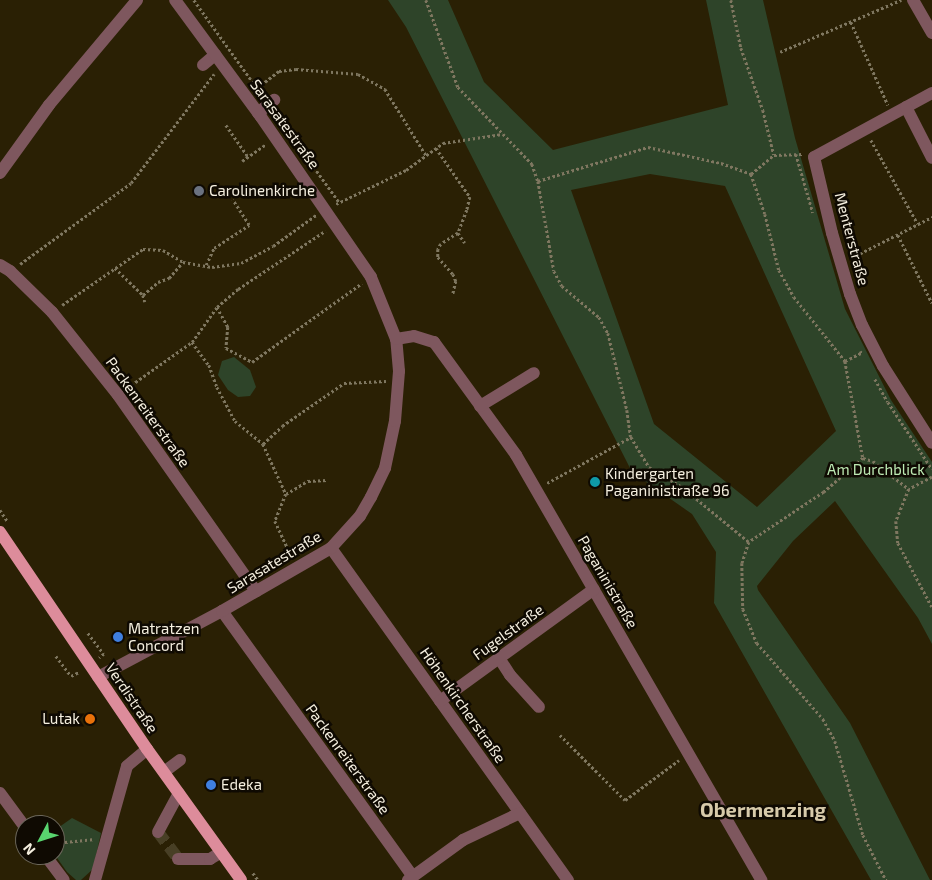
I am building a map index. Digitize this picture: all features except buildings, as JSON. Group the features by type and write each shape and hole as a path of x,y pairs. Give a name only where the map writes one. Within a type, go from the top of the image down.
{"main road":[{"name":"Verdistraße","path":"1,536 147,749 241,880"}],"street":[{"path":"0,173 49,105 137,0"},
{"name":"Sarasatestraße","path":"98,678 222,611 331,548 360,516 371,497 385,468 395,421 399,371 396,339 372,276 276,138 175,0"},
{"path":"913,0 932,33"},
{"path":"202,65 218,60"},
{"path":"814,157 932,93"},
{"path":"258,113 274,100"},
{"path":"906,107 932,158"},
{"name":"Menterstraße","path":"814,157 841,264 862,325 883,366 932,444"},
{"name":"Packenreiterstraße","path":"5,268 52,312 118,395 256,591"},
{"name":"Paganinistraße","path":"396,339 414,336 434,342 516,455 761,880"},
{"path":"480,406 534,373"},
{"name":"Höhenkircherstraße","path":"331,548 568,880"},
{"name":"Fugelstraße","path":"440,701 594,589"},
{"name":"Packenreiterstraße","path":"222,611 410,878"},
{"path":"499,658 510,676 539,707"},
{"path":"95,880 127,766 147,749"},
{"path":"164,772 180,760"},
{"path":"0,792 16,815"},
{"path":"158,832 179,793"},
{"path":"410,878 463,840 520,813"},
{"path":"178,859 210,859 221,852"},
{"path":"53,865 64,880"}],"path":[{"path":"426,0 458,87 532,164 538,181 554,271 562,286 599,317 608,333 627,410 631,437 649,467 681,486 748,542"},
{"path":"731,0 741,48 763,110 774,156"},
{"path":"780,52 902,0"},
{"path":"851,22 892,115"},
{"path":"5,268 131,183 218,60"},
{"path":"258,88 279,71 296,69 358,74 385,89 426,155"},
{"path":"226,125 248,156"},
{"path":"865,129 918,224"},
{"path":"52,312 143,249 162,250 183,262 205,266 241,263 273,246 326,209 406,170 444,143 502,134"},
{"path":"242,161 276,138"},
{"path":"538,181 648,147 721,163 751,174"},
{"path":"436,148 470,197 458,233 441,244 438,250 438,257 453,274 456,281 453,294"},
{"path":"751,174 774,156 802,154 814,157"},
{"path":"751,174 765,214 779,270 794,297 845,361 863,458"},
{"path":"205,266 214,248 250,224 233,200"},
{"path":"841,264 932,217"},
{"path":"118,395 192,342 217,307 238,289 337,224"},
{"path":"458,233 465,243"},
{"path":"897,235 932,303"},
{"path":"143,295 158,282 169,278 183,262"},
{"path":"115,268 143,295 146,302"},
{"path":"217,307 228,327 226,348 252,362 372,276"},
{"path":"927,293 932,290"},
{"path":"192,342 209,365 217,387 235,421 263,444 286,494"},
{"path":"861,353 866,362"},
{"path":"874,378 932,469"},
{"path":"263,444 282,426 344,384 397,380"},
{"path":"536,489 631,437"},
{"path":"863,458 874,461 909,488"},
{"path":"863,458 824,492 748,542 742,563 743,609 757,643 822,719 835,741 863,835 886,880"},
{"path":"932,477 909,488 896,521 898,543 932,607"},
{"path":"297,568 275,521 286,494 308,481 327,480"},
{"path":"88,633 104,654 99,658"},
{"path":"56,656 71,676 78,672"},
{"path":"560,735 625,800 688,754"},
{"path":"65,841 107,838"}],"green space":[{"name":"Am Durchblick","path":"388,0 448,0 484,82 553,150 728,105 706,0 763,0 795,138 845,309 891,400 932,462 932,644 918,618 835,501 793,541 757,586 850,723 930,880 871,880 714,603 716,552 692,514 632,472 406,27","holes":["650,174 725,186 836,431 757,507 654,424 571,190"]},
{"path":"234,357 250,370 256,387 250,396 238,397 228,390 218,375 222,361"},
{"path":"72,818 101,833 93,869 81,880 76,880 62,865 65,865 65,823"}],"tunnel":[{"path":"158,832 178,859"}],"place":[{"name":"Carolinenkirche","path":"199,191"},
{"name":"Kindergarten Paganinistraße 96","path":"595,482"},
{"name":"Matratzen Concord","path":"118,637"},
{"name":"Lutak","path":"90,719"},
{"name":"Edeka","path":"211,785"}],"district":[{"name":"Obermenzing","path":"763,809"}]}
